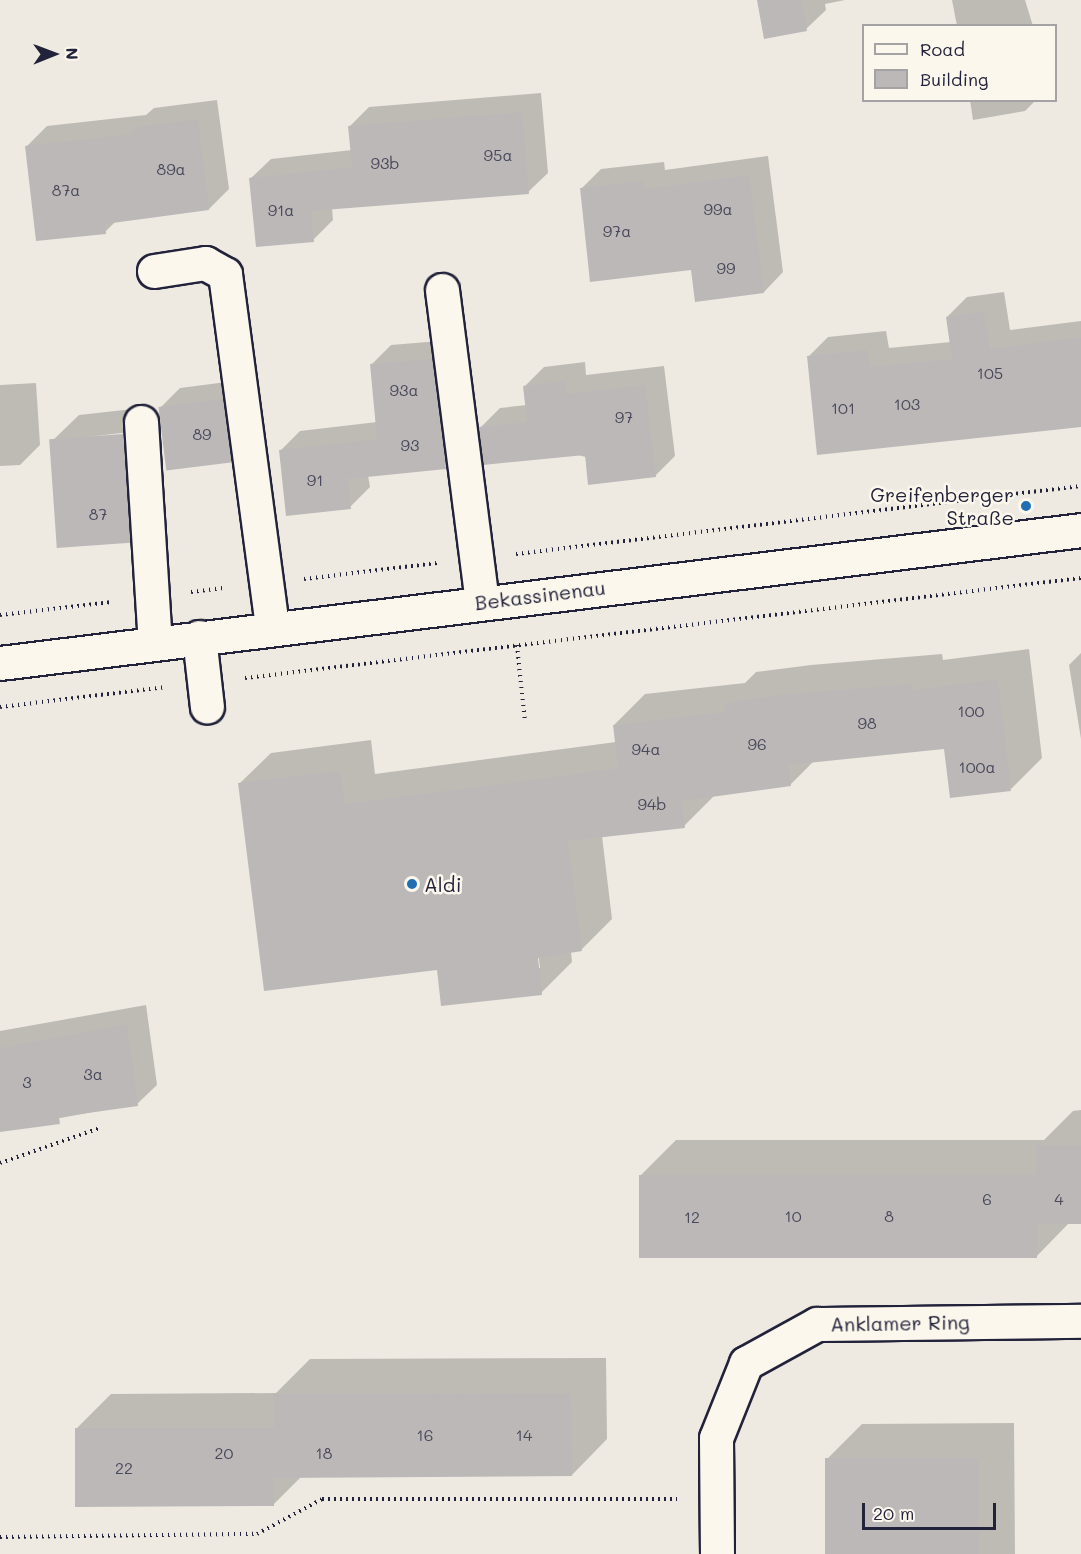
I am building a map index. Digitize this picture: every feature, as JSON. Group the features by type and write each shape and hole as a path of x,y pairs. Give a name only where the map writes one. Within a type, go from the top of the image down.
{"street":[{"path":"154,270 205,263 225,274 272,628"},
{"path":"442,290 482,602"},
{"path":"141,422 155,642"},
{"name":"Bekassinenau","path":"0,663 155,642 1081,530"},
{"path":"199,637 206,695"},
{"name":"Anklamer Ring","path":"717,1554 716,1438 746,1364 817,1324 1081,1321"}],"path":[{"path":"0,615 1081,486"},
{"path":"0,707 206,695 517,645 1081,578"},
{"path":"517,645 525,722"},
{"path":"0,1163 100,1128"},
{"path":"0,1537 257,1534 322,1499 717,1499"}],"building":[{"path":"757,0 801,0 807,31 764,39"},
{"path":"522,112 529,194 311,211 314,242 256,247 249,178 352,167 348,126"},
{"path":"198,119 209,210 105,224 106,234 36,241 25,146 133,134 133,127"},
{"path":"749,175 764,293 695,302 691,270 590,282 580,188 644,181 645,189"},
{"path":"984,311 990,349 1081,337 1081,427 817,455 807,356 867,350 870,367 952,359 946,317"},
{"path":"432,359 446,469 347,479 351,509 286,516 279,450 377,439 370,364"},
{"path":"565,381 567,394 645,385 656,477 588,485 585,455 483,465 479,427 527,422 523,386"},
{"path":"223,399 231,463 166,470 158,407"},
{"path":"123,434 131,543 57,548 49,439"},
{"name":"Aldi","path":"998,679 1011,791 950,798 944,749 788,765 791,786 682,801 685,828 568,841 582,951 538,958 542,995 441,1006 437,970 264,991 238,783 340,771 345,804 538,779 618,768 613,725 725,712 724,703 779,695 912,684 912,690"},
{"path":"127,1024 138,1106 59,1117 60,1124 0,1132 0,1048"},
{"path":"1036,1145 1081,1145 1081,1224 1037,1224 1037,1258 639,1258 639,1175 1037,1175"},
{"path":"571,1393 572,1476 274,1478 274,1506 75,1507 75,1428 274,1428 273,1394"},
{"path":"825,1458 979,1458 979,1554 825,1554"}],"place":[{"name":"Greifenberger Straße","path":"1026,506"},
{"name":"Aldi","path":"412,884"}]}
